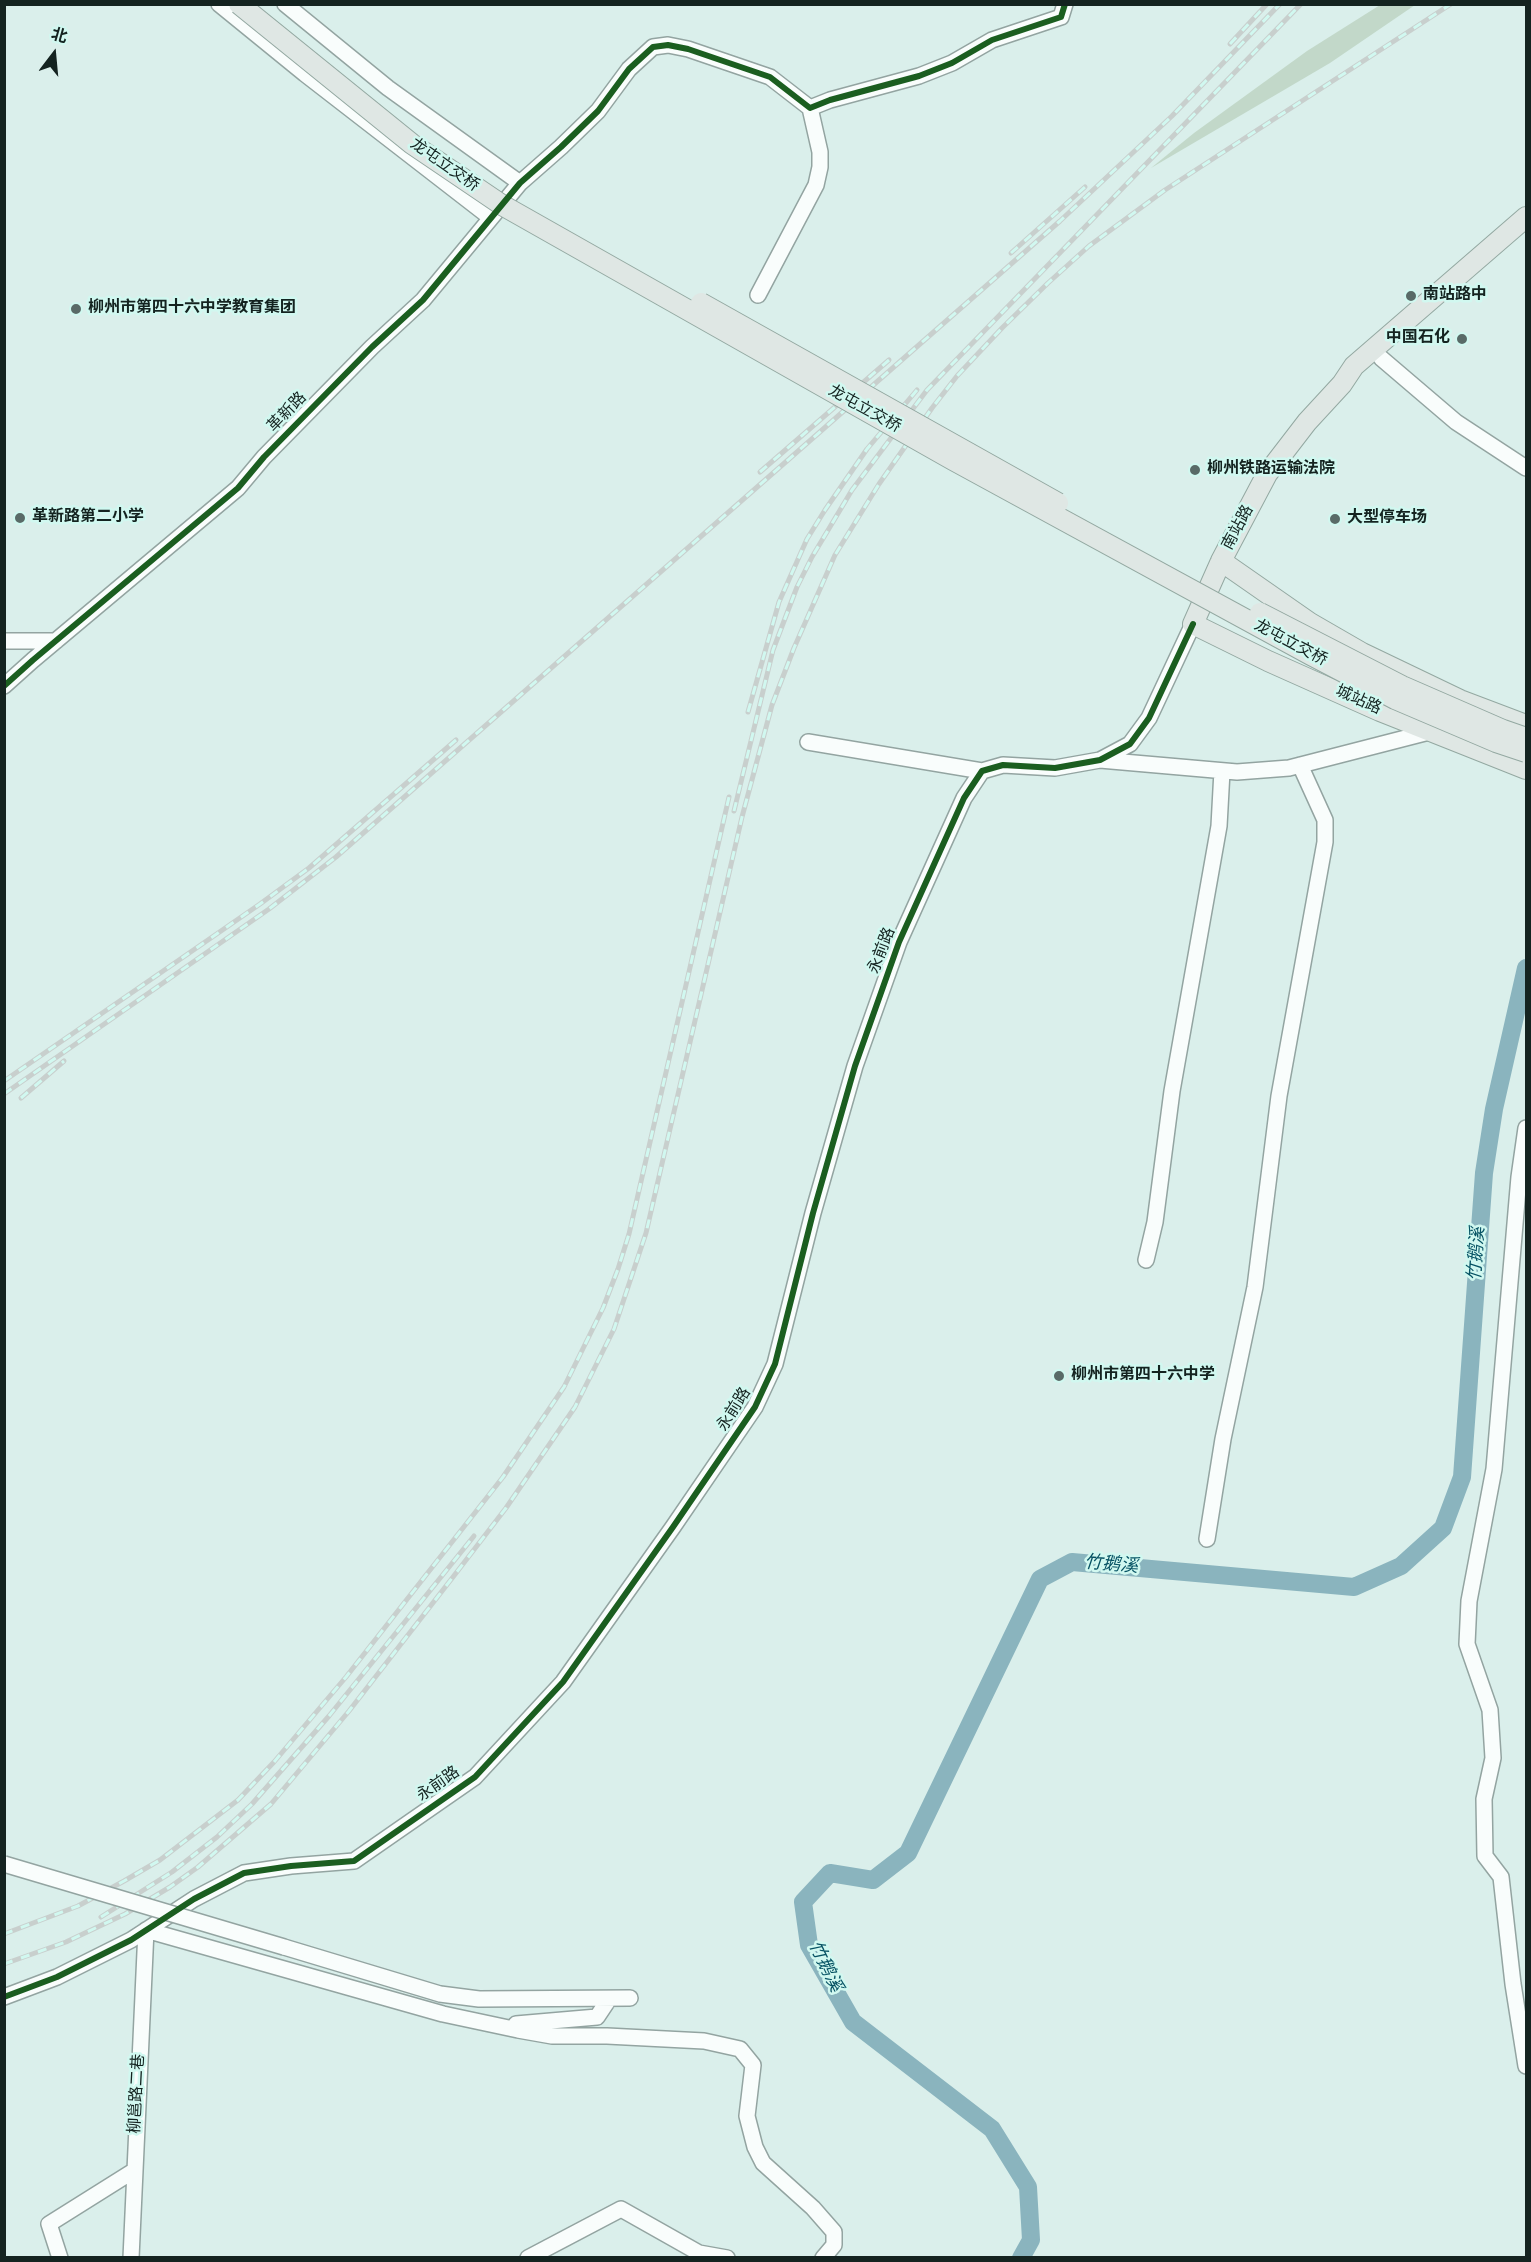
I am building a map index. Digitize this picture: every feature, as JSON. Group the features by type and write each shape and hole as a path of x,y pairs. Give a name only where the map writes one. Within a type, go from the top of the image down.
{"main road":[{"name":"龙屯立交桥","path":"239,4 412,144 502,205 942,455 1311,656 1395,699 1496,742 1527,752"},
{"name":"龙屯立交桥","path":"259,4 413,130 524,205 1065,507 1317,643 1402,686 1503,730 1527,738"},
{"name":"南站路","path":"1193,624 1221,561 1268,474 1307,422 1342,384 1354,366 1527,217"},
{"name":"南站路","path":"1342,384 1361,375 1527,233"},
{"path":"1221,561 1310,623 1362,653 1460,700 1527,725"},
{"name":"城站路","path":"1193,624 1268,661 1429,732 1527,769"}],"street":[{"path":"219,4 315,82 491,218"},
{"path":"285,4 388,88 520,183"},
{"path":"758,295 816,185 820,167 820,152 810,108 830,100 919,76 952,63 992,40 1061,17 1065,4"},
{"name":"革新路","path":"4,686 238,489 264,457 372,347 423,300 520,183 598,111 630,69 653,47 668,45 688,49 770,77 810,108"},
{"path":"1381,358 1456,422 1527,468"},
{"path":"1100,760 1130,744 1149,718 1193,624"},
{"path":"4,641 56,640"},
{"path":"808,742 982,771 1003,765 1055,768 1100,760 1237,772 1300,765 1429,732"},
{"path":"1207,1539 1223,1439 1256,1287 1279,1096 1325,842 1325,820 1300,765"},
{"name":"永前路","path":"4,1997 57,1977 131,1940 194,1899 244,1873 291,1866 354,1861 474,1777 563,1682 755,1407 775,1364 813,1213 855,1066 899,942 964,798 982,771"},
{"path":"1146,1260 1155,1222 1172,1091 1219,826 1222,771"},
{"path":"1527,1128 1519,1177 1494,1469 1468,1601 1467,1644 1490,1710 1492,1758 1484,1799 1485,1856 1501,1877 1513,1984 1527,2066"},
{"path":"4,1864 440,1994 479,1999 630,1998"},
{"path":"146,1930 443,2014 498,2026 552,2036 607,2036 704,2041 740,2049 753,2065 747,2116 755,2147 763,2163 813,2208 834,2232 834,2245 824,2258"},
{"name":"柳邕路二巷","path":"131,2258 146,1930"},
{"path":"498,2026 597,2017 609,1999"},
{"path":"60,2258 49,2224 135,2170"},
{"path":"528,2258 621,2209 699,2253 727,2258"}],"green space":[{"path":"1380,5 1415,5 1330,63 1151,168 1194,133 1307,51"}],"waterway":[{"name":"竹鹅溪","path":"1021,2258 1031,2240 1028,2187 992,2129 853,2022 809,1945 803,1902 830,1873 873,1880 908,1853 1040,1579 1072,1562 1354,1587 1401,1566 1443,1528 1462,1477 1484,1173 1494,1109 1526,968"}],"railway":[{"path":"1230,44 1267,4"},
{"path":"4,1094 269,909 336,857 1060,221 1172,116 1280,4"},
{"path":"734,811 773,650 797,587 852,490 927,390 1301,4"},
{"path":"4,1964 66,1942 125,1914 198,1867 271,1804 349,1711 506,1508 575,1407 614,1329 646,1233 742,817 772,705 835,555 879,484 932,408 957,376 1002,328 1089,246 1165,190 1451,4"},
{"path":"1011,253 1085,187"},
{"path":"760,472 889,360"},
{"path":"748,712 779,602 807,539 867,449 917,390"},
{"path":"4,1081 309,868 456,740"},
{"path":"4,1934 78,1906 124,1881 160,1860 238,1800 274,1762 346,1677 503,1477 564,1387 603,1308 629,1234 729,797"},
{"path":"21,1098 64,1061"},
{"path":"101,1917 172,1872 217,1837 252,1804 329,1716 474,1536"}],"cycle path":[{"path":"4,686 238,488 264,457 372,347 423,300 520,183 598,111 629,69 653,47 668,45 688,49 770,77 810,108 830,100 919,76 952,63 992,40 1061,17 1065,4"},
{"path":"4,1997 57,1977 131,1940 194,1899 244,1873 291,1866 354,1861 475,1777 563,1682 755,1407 775,1364 813,1213 855,1066 899,942 964,798 982,771 1003,765 1055,768 1100,760 1130,744 1149,718 1193,624"}],"place":[{"name":"南站路中","path":"1411,296"},
{"name":"柳州市第四十六中学教育集团","path":"76,309"},
{"name":"中国石化","path":"1462,339"},
{"name":"柳州铁路运输法院","path":"1195,470"},
{"name":"革新路第二小学","path":"20,518"},
{"name":"大型停车场","path":"1335,519"},
{"name":"柳州市第四十六中学","path":"1059,1376"}]}
